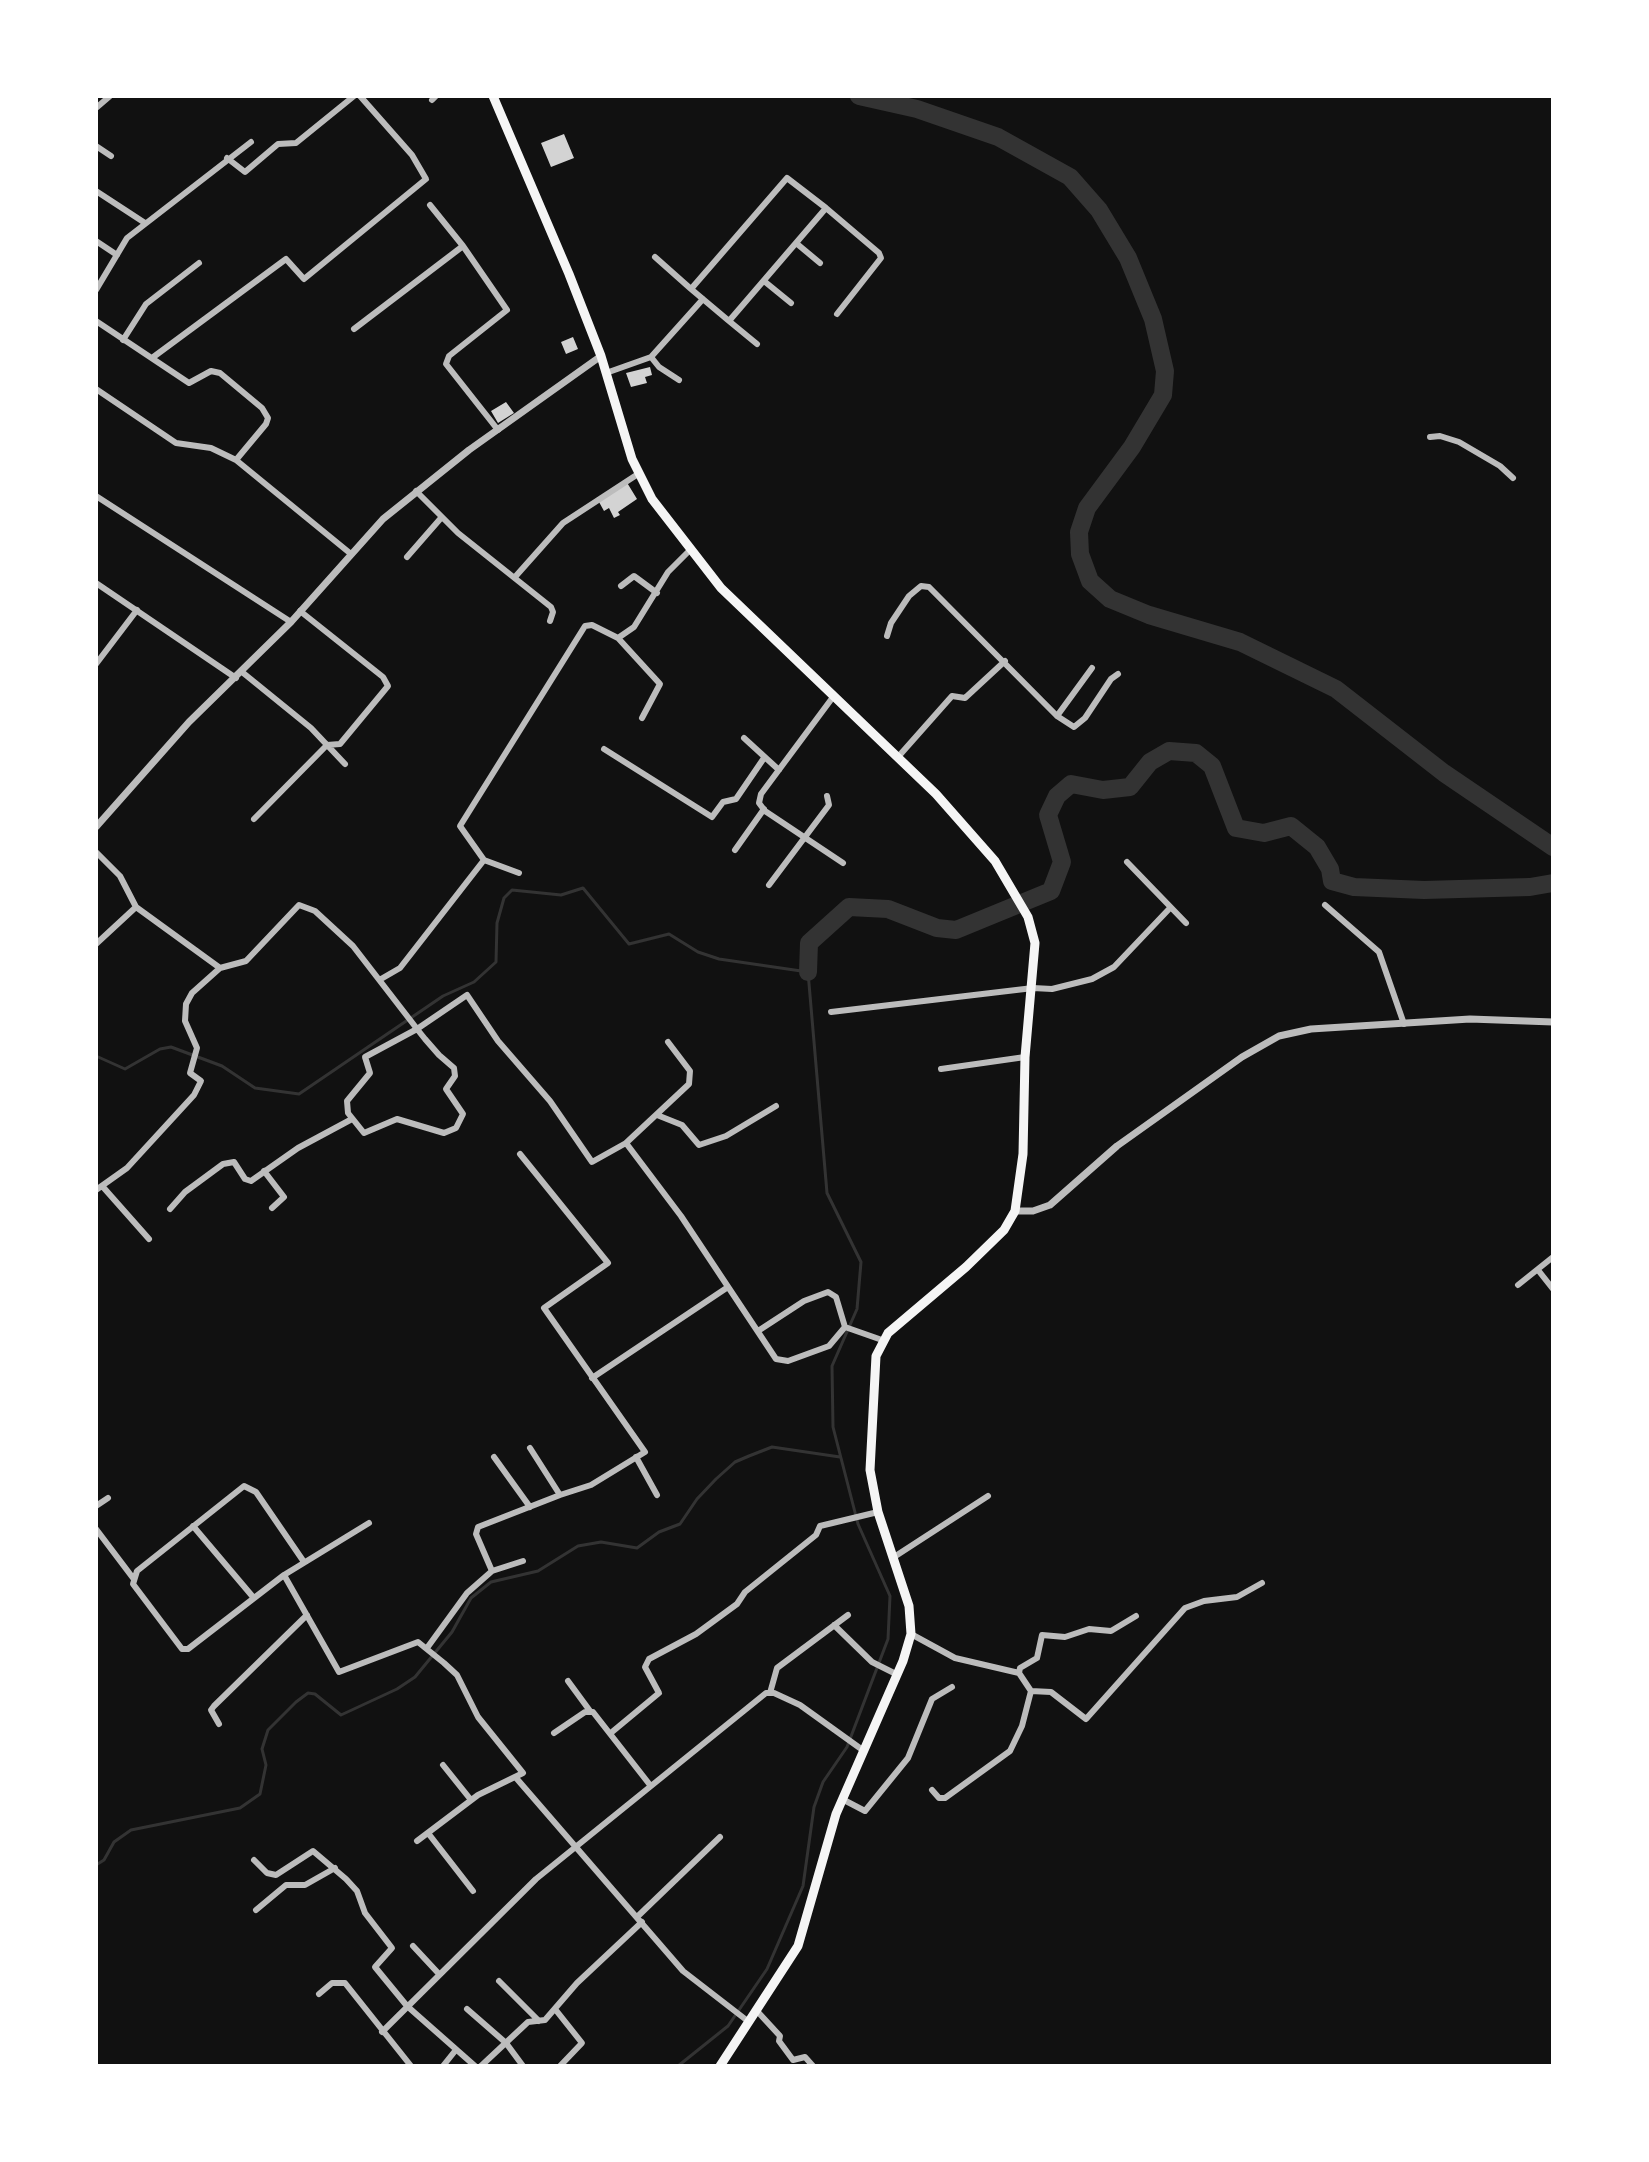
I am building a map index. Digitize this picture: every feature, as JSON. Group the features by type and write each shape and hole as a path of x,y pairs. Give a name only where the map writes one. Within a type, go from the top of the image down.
{"main road":[{"path":"493,96 601,356 638,474 689,551 721,588 898,757 973,835 1011,884 1028,917 1035,943 1025,1057 1023,1154 1015,1211 987,1247 882,1340 876,1356 870,1470 878,1512 909,1606 911,1634 898,1675 860,1749 798,1946 757,2011 746,2019 720,2066"}],"street":[{"path":"96,108 110,96"},
{"path":"227,158 241,172 250,170 278,144 296,143 354,96"},
{"path":"152,358 286,259 304,279 426,179 412,155 360,96"},
{"path":"96,290 124,241 251,142"},
{"path":"96,146 111,156"},
{"path":"691,289 786,178 826,208 881,258 837,314"},
{"path":"96,191 145,223"},
{"path":"430,205 507,310 449,356 446,364 498,430"},
{"path":"729,321 826,208"},
{"path":"96,241 117,255"},
{"path":"796,243 820,263"},
{"path":"354,329 463,246"},
{"path":"655,257 757,344"},
{"path":"123,340 146,304 199,263"},
{"path":"764,281 791,303"},
{"path":"606,373 651,357 703,299"},
{"path":"96,321 189,383 211,371 220,373 266,413 266,424 236,460"},
{"path":"96,827 189,722 291,622 383,519 416,491 601,356"},
{"path":"651,357 679,380"},
{"path":"96,389 176,443 211,448 236,460 351,554"},
{"path":"1430,437 1440,436 1459,442 1500,466 1513,478"},
{"path":"515,577 563,523 638,474"},
{"path":"416,491 441,518 551,607 550,621"},
{"path":"96,496 291,622"},
{"path":"407,557 441,518"},
{"path":"618,638 634,627 668,572 689,551"},
{"path":"621,586 634,576 657,593"},
{"path":"96,583 239,675 327,745 345,764"},
{"path":"887,636 891,623 909,596 926,585 1057,716 1074,727 1118,674"},
{"path":"96,664 99,654 137,610"},
{"path":"254,819 327,745 340,744 388,683 300,611"},
{"path":"519,873 484,860 460,826 584,626 592,625 618,638 660,684 642,718"},
{"path":"898,757 951,697 965,698 1005,661"},
{"path":"1057,716 1092,668"},
{"path":"833,697 761,794 759,803 843,863"},
{"path":"744,738 779,770"},
{"path":"604,749 712,817 723,802 736,799 764,758"},
{"path":"769,885 830,803 827,796"},
{"path":"735,850 764,809"},
{"path":"96,852 120,876 136,907 220,968"},
{"path":"381,979 400,968 484,860"},
{"path":"1127,862 1186,923"},
{"path":"149,1239 100,1189 127,1168 194,1095 201,1081 190,1074 197,1048 185,1021 186,1004 192,993 220,968 246,961 297,907 303,905 315,911 353,946 415,1026 456,1071 446,1088 461,1108 460,1124 444,1133 394,1120 368,1134 352,1119 347,1101 370,1073 365,1057 415,1026 467,995 498,1041 550,1101 592,1162 626,1143 685,1090 691,1079 690,1071 668,1042"},
{"path":"1325,905 1379,952 1404,1024"},
{"path":"96,944 136,907"},
{"path":"831,1012 1033,988 1066,987 1092,979 1114,967 1170,908"},
{"path":"1015,1211 1033,1211 1050,1205 1117,1146 1242,1057 1279,1036 1311,1029 1470,1019 1553,1022"},
{"path":"941,1069 1025,1057"},
{"path":"657,1115 682,1125 699,1145 726,1136 776,1106"},
{"path":"170,1209 196,1183 229,1162 236,1164 248,1181 307,1143 352,1119"},
{"path":"626,1143 776,1359 784,1362 829,1346 846,1326"},
{"path":"492,1571 476,1530 591,1485 645,1452 544,1308 608,1263 520,1154"},
{"path":"264,1171 284,1197 272,1208"},
{"path":"1518,1285 1553,1257"},
{"path":"1538,1270 1553,1289"},
{"path":"592,1378 728,1287"},
{"path":"758,1331 804,1301 828,1292 836,1297 846,1326"},
{"path":"846,1326 882,1340"},
{"path":"530,1448 560,1495"},
{"path":"494,1457 530,1507"},
{"path":"636,1457 657,1495"},
{"path":"133,1578 244,1486 252,1489 304,1562"},
{"path":"894,1557 988,1496"},
{"path":"96,1506 108,1498"},
{"path":"612,1732 659,1693 646,1662 737,1604 745,1592 816,1535 820,1526 878,1512"},
{"path":"96,1529 182,1649 188,1649 284,1575 369,1523"},
{"path":"193,1526 253,1597"},
{"path":"429,1651 467,1593 492,1571 523,1561"},
{"path":"284,1575 339,1672 415,1643 457,1675 478,1717 522,1768 523,1773 517,1779 471,1800 417,1841"},
{"path":"1031,1691 1051,1692 1089,1718 1185,1608 1204,1601 1237,1597 1262,1583"},
{"path":"219,1724 211,1710 214,1706 307,1615"},
{"path":"382,2032 536,1879 650,1785 770,1693 777,1668 848,1615"},
{"path":"1019,1673 1020,1668 1037,1658 1042,1635 1065,1637 1089,1629 1111,1631 1136,1616"},
{"path":"834,1625 877,1665 898,1675"},
{"path":"911,1634 955,1658 1019,1673 1031,1691 1022,1726 1010,1751 945,1798 939,1798 932,1790"},
{"path":"568,1681 590,1711 612,1732 650,1785"},
{"path":"842,1799 865,1811 908,1758 932,1699 952,1687"},
{"path":"770,1693 800,1705 845,1741 860,1749"},
{"path":"554,1733 590,1711"},
{"path":"443,1765 471,1800"},
{"path":"517,1779 683,1971 746,2019"},
{"path":"428,1833 473,1891"},
{"path":"481,2066 528,2022 540,2022 555,2009 720,1837"},
{"path":"254,1860 267,1873 276,1875 313,1851 335,1868 357,1891 365,1913 391,1947 374,1965 407,2006 475,2066"},
{"path":"256,1910 286,1885 305,1885 335,1868"},
{"path":"413,1946 439,1974"},
{"path":"499,1981 540,2022"},
{"path":"319,1994 332,1983 345,1983 411,2066"},
{"path":"467,2009 506,2043 523,2066"},
{"path":"555,2009 582,2043 560,2066"},
{"path":"757,2011 780,2036 779,2041 793,2060 805,2057 813,2066"},
{"path":"443,2066 455,2051"}],"building":[{"path":"564,134 574,158 551,167 541,143"},
{"path":"573,337 578,349 566,354 561,342"},
{"path":"650,367 652,375 645,377 647,383 631,387 626,373"},
{"path":"506,402 514,413 498,423 491,411"},
{"path":"626,481 637,499 614,518 609,508 604,511 599,502"}],"waterway":[{"path":"859,96 917,109 998,137 1070,177 1099,210 1128,258 1153,319 1165,371 1163,395 1132,447 1087,508 1079,532 1080,554 1090,581 1110,599 1149,615 1240,642 1336,689 1444,773 1553,847"},
{"path":"808,972 809,943 849,907 888,909 937,928 956,930 1051,891 1062,862 1048,815 1057,796 1071,784 1103,790 1130,787 1150,762 1169,751 1196,753 1212,766 1236,828 1264,833 1291,826 1317,847 1330,869 1332,881 1354,887 1424,890 1530,887 1553,883"},
{"path":"96,1056 125,1069 160,1049 171,1047 222,1066 255,1088 299,1094 443,996 474,982 496,962 497,923 504,898 512,890 561,895 583,888 629,944 669,934 698,952 719,959 808,972 827,1193 861,1262 857,1309 832,1366 833,1427 858,1524 890,1596 888,1639 847,1747 823,1782 814,1807 803,1886 767,1969 728,2026 678,2066"},
{"path":"96,1865 104,1860 114,1842 131,1830 240,1808 260,1794 266,1765 262,1749 268,1730 296,1702 308,1693 315,1694 341,1715 397,1689 415,1677 452,1632 471,1598 491,1582 538,1571 578,1546 601,1542 637,1548 659,1532 680,1524 697,1499 735,1462 772,1447 840,1457"}]}
